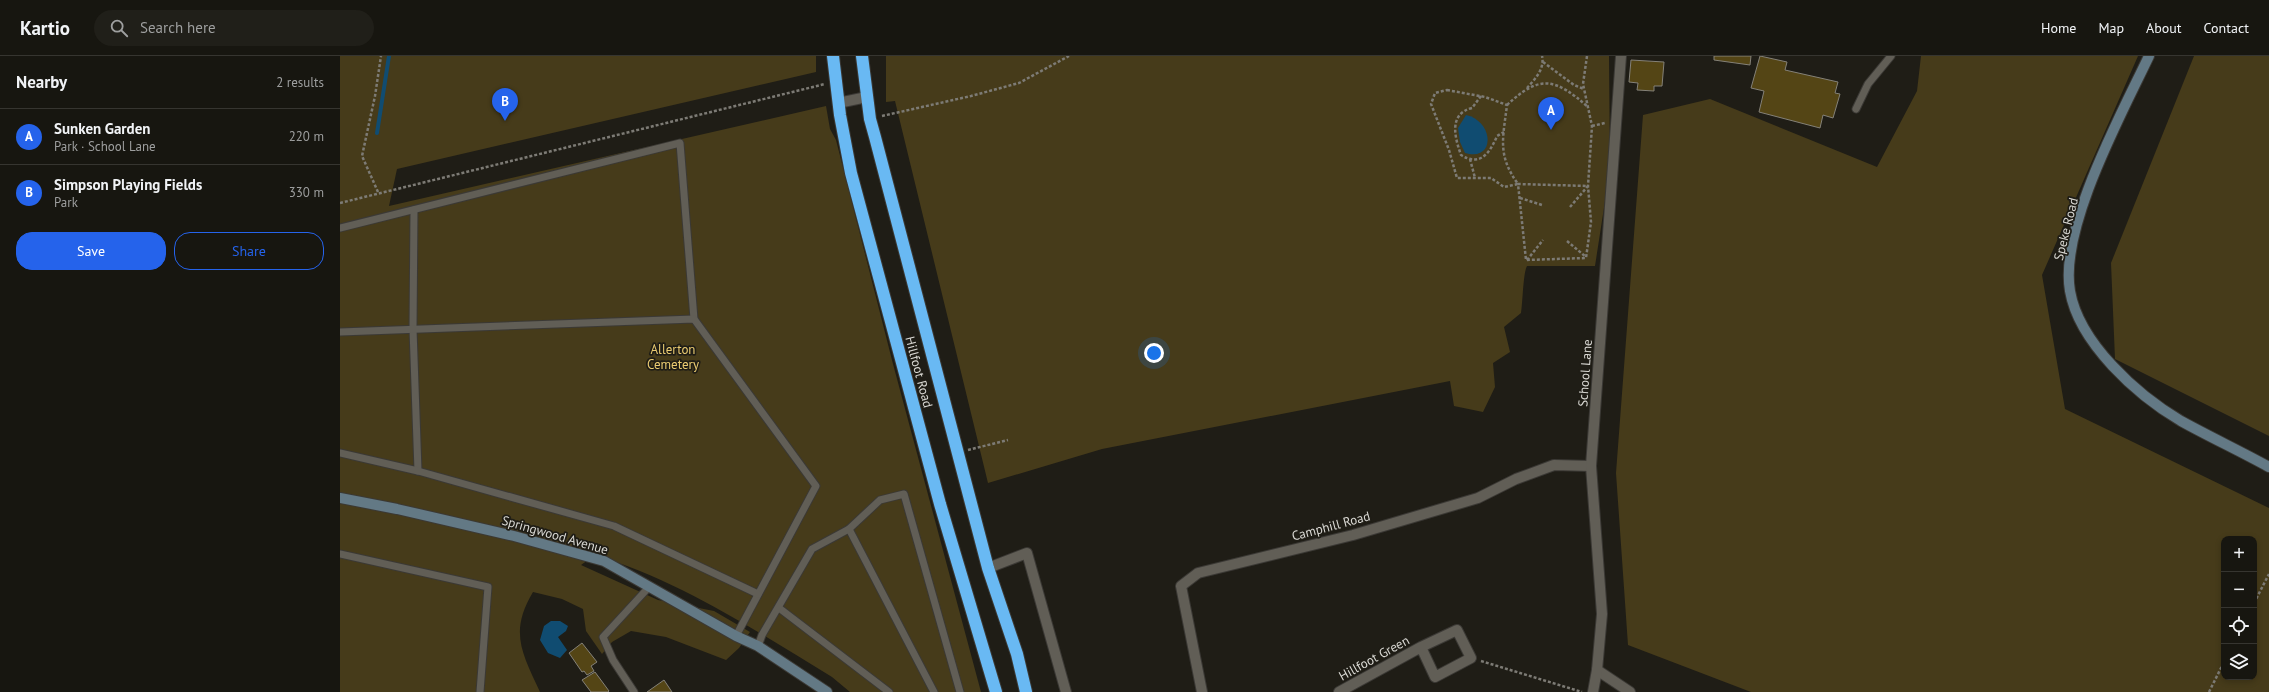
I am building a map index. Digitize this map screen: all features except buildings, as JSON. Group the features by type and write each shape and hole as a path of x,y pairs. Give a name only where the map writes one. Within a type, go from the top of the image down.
{"highway":[{"name":"Hillfoot Road","path":"833,56 838,103 851,173 940,504 996,692"},
{"name":"Hillfoot Road","path":"862,56 870,119 988,568 1017,654 1026,692"}],"street":[{"name":"School Lane","path":"1593,692 1597,670 1602,614 1591,466 1621,56"},
{"name":"Speke Road","path":"2150,56 2105,151 2080,213 2069,266 2070,291 2082,323 2104,356 2142,393 2180,420 2269,467"},
{"path":"838,103 867,97"},
{"name":"Camphill Road","path":"1202,692 1181,586 1198,573 1353,535 1478,498 1516,479 1554,465 1591,466"},
{"name":"Springwood Avenue","path":"340,498 397,509 514,536 604,561 736,636 758,646 827,692"},
{"path":"988,568 1027,553 1066,692"},
{"name":"Hillfoot Green","path":"1339,692 1421,647 1458,630 1471,658 1435,677 1421,647"},
{"path":"1597,670 1630,692"}],"lane":[{"path":"1856,109 1868,84 1891,56"},
{"path":"340,228 680,143 694,319 816,486 736,636"},
{"path":"414,210 413,329 418,471"},
{"path":"340,332 694,319"},
{"path":"340,453 418,471 614,526 758,594"},
{"path":"758,646 762,635 812,549 849,529 880,500 904,494 960,692"},
{"path":"849,529 934,692"},
{"path":"340,554 488,587 480,692"},
{"path":"634,692 613,660 604,637 649,587"},
{"path":"779,608 889,692"}],"path":[{"path":"378,192 362,156 375,96 381,56"},
{"path":"870,119 972,96 1019,83 1069,56"},
{"path":"1527,89 1540,73 1543,62 1542,56"},
{"path":"1586,258 1591,222 1588,186 1592,126 1584,89 1587,56"},
{"path":"1543,62 1574,85 1584,89"},
{"path":"340,203 378,192 835,81"},
{"path":"1526,260 1518,184 1507,169 1503,157 1507,104 1527,89 1542,82 1560,87 1588,107"},
{"path":"1507,104 1481,96 1447,90 1435,93 1431,104 1449,150 1457,178 1491,178 1504,187 1518,184 1588,186"},
{"path":"1481,96 1472,108 1466,109 1458,117 1454,127 1461,155 1470,159 1482,158 1490,151 1496,136 1504,132"},
{"path":"1470,159 1475,178"},
{"path":"1570,207 1588,186"},
{"path":"1520,198 1542,204"},
{"path":"1526,260 1543,240"},
{"path":"1567,241 1586,258"},
{"path":"1526,260 1586,258"},
{"path":"958,452 1008,440"},
{"path":"2257,597 2269,574"},
{"path":"1471,658 1582,692"},
{"path":"2209,692 2221,668"}],"green space":[{"name":"Allerton Cemetery","path":"340,56 816,56 816,72 397,169 389,206 826,106 830,129 836,140 893,364 981,692 850,692 832,677 717,608 658,579 595,555 581,565 658,600 714,611 750,632 739,648 726,660 666,637 631,631 612,642 602,654 586,631 583,609 562,599 533,592 521,619 520,631 524,654 540,692 340,692"},
{"path":"886,56 1609,56 1610,169 1595,266 1527,266 1521,313 1504,327 1510,352 1493,363 1495,387 1483,412 1454,406 1450,381 1102,449 988,483 895,101 886,102"},
{"path":"1921,56 2138,56 2042,275 2065,409 2269,508 2269,692 1751,692 1628,645 1616,473 1643,115 1710,99 1877,167 1917,91"},
{"path":"2194,56 2269,56 2269,436 2115,359 2111,263"}],"water":[{"path":"1466,115 1475,119 1482,125 1486,132 1488,140 1486,147 1482,152 1475,154 1465,153 1460,142 1458,128"},
{"path":"551,621 560,621 568,626 566,631 558,637 567,650 560,658 548,653 540,640 544,626"}],"waterway":[{"path":"377,133 389,56"}],"place":[{"name":"Simpson Playing Fields","path":"505,121"},
{"name":"Sunken Garden","path":"1551,130"}]}
